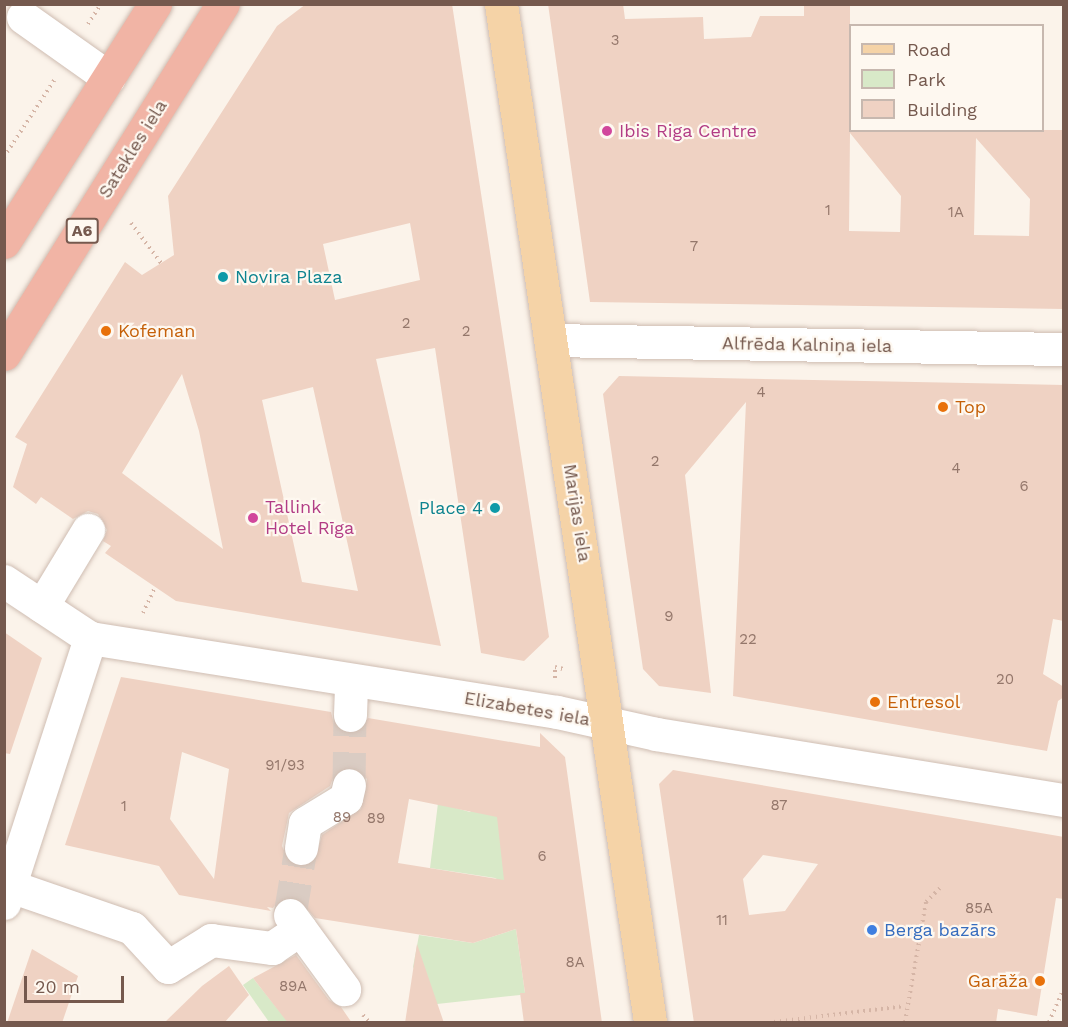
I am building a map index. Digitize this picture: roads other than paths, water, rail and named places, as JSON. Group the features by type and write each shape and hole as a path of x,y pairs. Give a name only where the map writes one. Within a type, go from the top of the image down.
{"highway":[{"path":"4,242 155,4"},
{"name":"Satekles iela","path":"4,354 224,4"}],"main road":[{"name":"Marijas iela","path":"501,4 608,723 650,1023"}],"street":[{"path":"23,17 109,78"},
{"name":"Alfrēda Kalniņa iela","path":"551,340 1064,349"},
{"path":"42,606 88,530"},
{"name":"Elizabetes iela","path":"4,581 90,638 1064,800"},
{"path":"90,638 7,895 132,928 168,967 210,940 272,948 295,922 344,989"},
{"path":"350,715 351,680"},
{"path":"301,848 305,824 346,798 349,785"}],"tunnel":[{"path":"349,785 350,715"},
{"path":"290,915 301,848"}],"place":[{"name":"Ibis Riga Centre","path":"607,131"},
{"name":"Novira Plaza","path":"223,277"},
{"name":"Kofeman","path":"106,331"},
{"name":"Top","path":"943,407"},
{"name":"Place 4","path":"495,508"},
{"name":"Tallink Hotel Rīga","path":"253,518"},
{"name":"Entresol","path":"875,702"},
{"name":"Berga bazārs","path":"872,930"},
{"name":"Garāža","path":"1040,981"}]}
